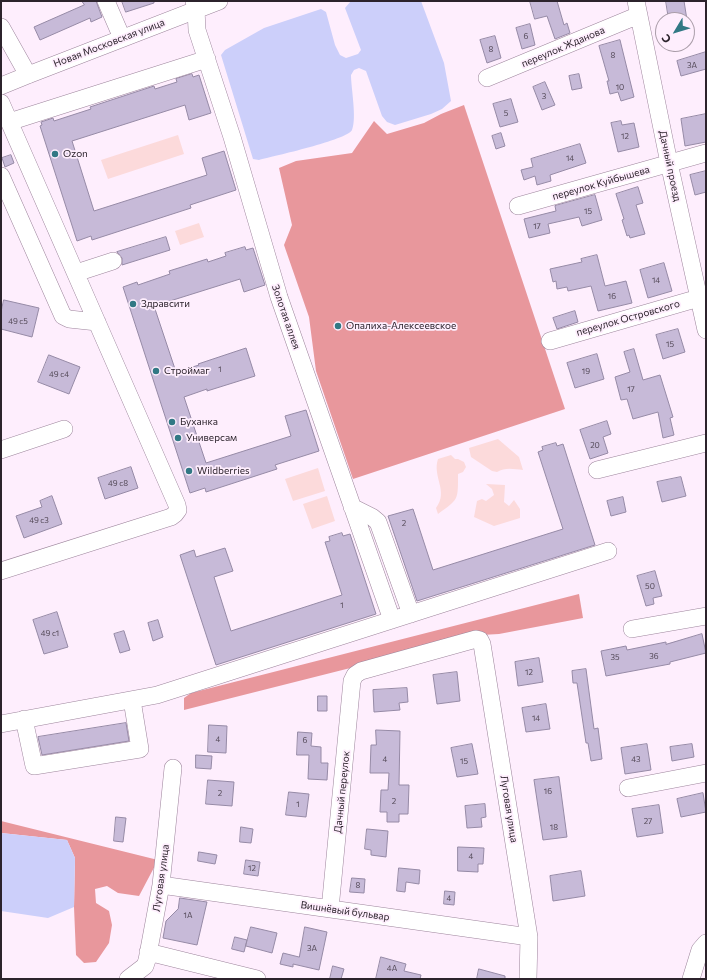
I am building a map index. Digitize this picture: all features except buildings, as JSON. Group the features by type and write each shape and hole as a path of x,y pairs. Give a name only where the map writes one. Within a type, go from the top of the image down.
{"street":[{"path":"106,1 122,38"},
{"name":"Новая Московская улица","path":"1,86 122,38 195,5 219,1"},
{"name":"Золотая аллея","path":"195,5 197,30 234,144 279,297 392,620"},
{"name":"переулок Жданова","path":"487,78 638,8"},
{"name":"Дачный проезд","path":"638,8 669,163 702,297 706,330"},
{"path":"1,28 28,75"},
{"path":"9,122 207,59"},
{"path":"1,103 178,510 171,517 1,571"},
{"name":"переулок Куйбышева","path":"518,206 706,153"},
{"path":"1,176 63,316 69,319 97,322"},
{"path":"76,273 113,261"},
{"name":"переулок Островского","path":"550,341 702,297"},
{"path":"1,450 64,429"},
{"path":"597,470 706,443"},
{"path":"352,507 372,517 378,522 410,614"},
{"path":"2,721 24,719 157,695 608,551"},
{"path":"632,629 706,616"},
{"name":"Дачный переулок","path":"330,909 352,681 355,675 361,671 476,639 480,640"},
{"name":"Луговая улица","path":"480,640 482,644 529,937 528,979"},
{"path":"24,719 34,766 140,750 132,700"},
{"name":"Луговая улица","path":"128,979 145,966 148,952 161,885 173,768"},
{"path":"628,788 706,773"},
{"name":"Вишнёвый бульвар","path":"161,885 529,937"},
{"path":"691,979 700,950 706,943"},
{"path":"148,952 257,979"}],"shaded area":[{"path":"464,105 565,409 353,479 316,371 309,317 284,245 292,225 279,168 296,161 352,153 374,121 387,134 424,123 441,114"},
{"path":"178,135 184,154 108,179 101,160"},
{"path":"199,223 204,237 180,245 175,231"},
{"path":"498,439 519,457 523,470 503,469 497,472 492,471 471,457 469,448"},
{"path":"451,455 455,459 464,462 466,467 463,472 458,474 458,489 454,502 438,514 436,508 440,502 441,490 437,472 438,459"},
{"path":"318,468 325,491 293,501 285,479"},
{"path":"486,484 505,485 504,502 509,506 514,500 520,509 520,518 494,526 474,517 477,501 482,499 486,501 494,495 492,489"},
{"path":"327,496 335,521 312,529 303,504"},
{"path":"579,594 583,618 499,634 481,635 184,710 184,698 191,693"},
{"path":"1,821 158,860 139,896 118,893 107,886 95,889 96,903 109,911 112,925 109,943 96,962 84,963 76,955 74,907 75,858 67,840 1,833"}],"water":[{"path":"351,1 421,1 444,63 451,101 442,109 431,114 395,125 387,122 382,116 366,71 359,68 354,70 351,75 354,111 352,130 347,134 324,143 259,160 253,159 221,55 225,50 264,28 321,9 326,12 335,45 340,55 346,58 358,54 361,50 345,8"},
{"path":"1,833 67,840 75,858 74,907 48,918 1,911"}],"place":[{"name":"Ozon","path":"55,154"},
{"name":"Здравсити","path":"133,304"},
{"name":"Опалиха-Алексеевское","path":"338,326"},
{"name":"Строймаг","path":"156,371"},
{"name":"Буханка","path":"172,422"},
{"name":"Универсам","path":"178,438"},
{"name":"Wildberries","path":"189,471"}]}
